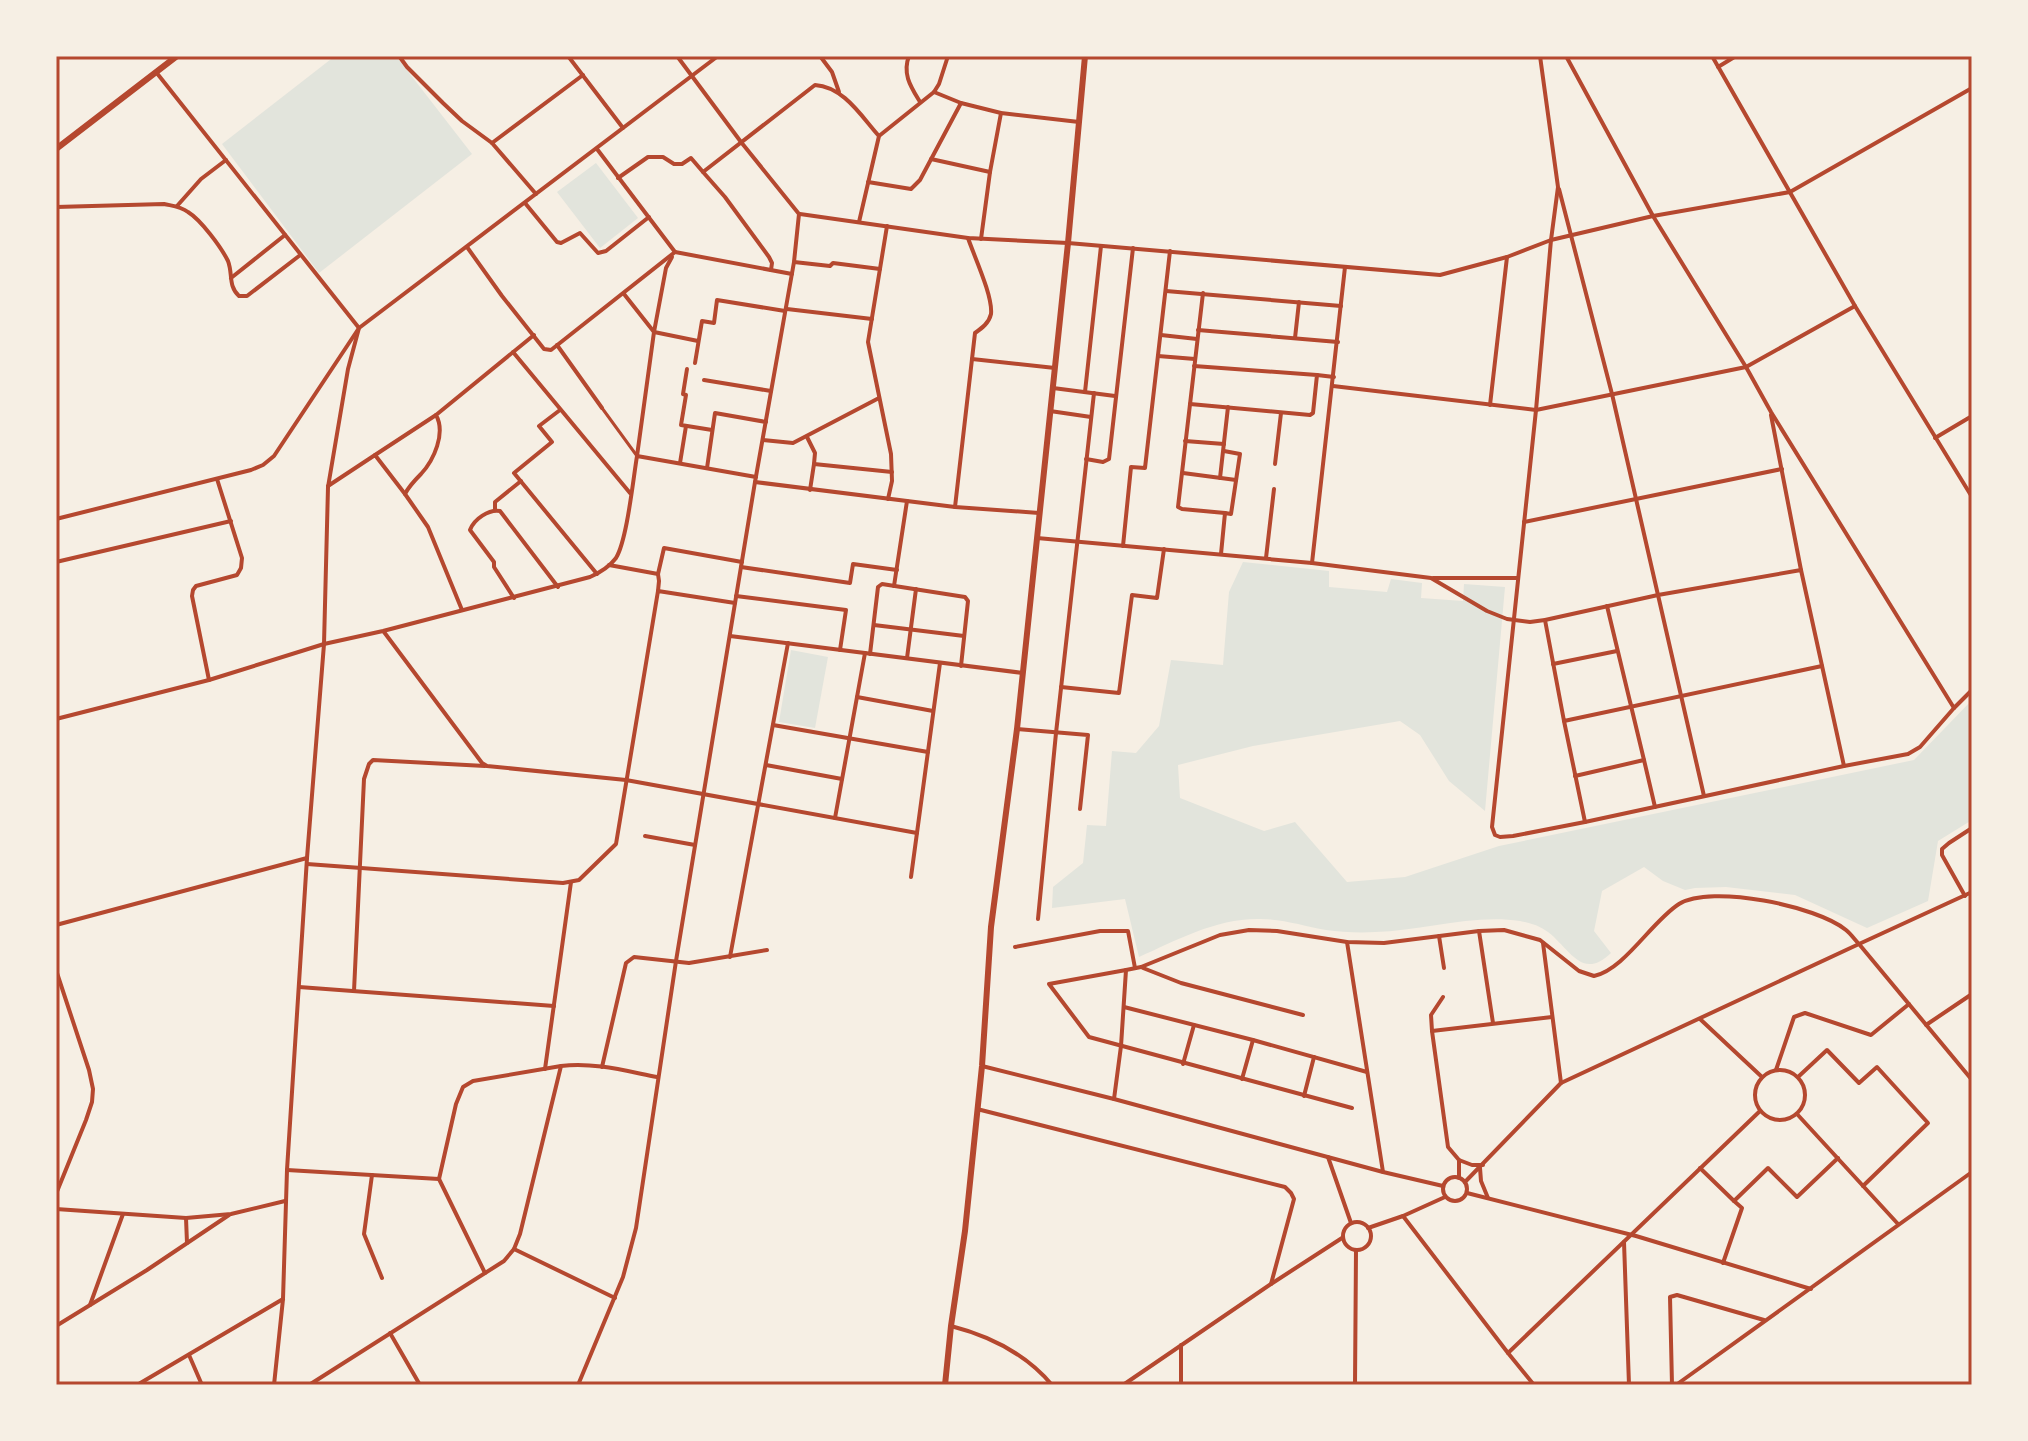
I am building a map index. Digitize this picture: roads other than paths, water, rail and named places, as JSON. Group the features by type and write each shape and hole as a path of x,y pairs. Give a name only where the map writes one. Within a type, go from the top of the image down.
{"main road":[{"path":"56,149 177,56"},
{"path":"945,1385 965,1231 982,1066 991,927 1017,729 1085,56"}],"street":[{"path":"399,56 462,121 492,143 536,194"},
{"path":"568,56 623,128"},
{"path":"677,56 799,214 968,238 1133,248 1440,275 1571,235 1653,216 1790,192 1972,88"},
{"path":"56,519 263,465 274,456 359,328 718,56"},
{"path":"820,56 832,72 839,92 879,136"},
{"path":"909,56 907,78 920,102"},
{"path":"859,222 879,136 934,92 948,56"},
{"path":"1540,56 1558,187 1612,394 1704,796"},
{"path":"1566,56 1653,216 1954,708"},
{"path":"1712,56 1855,306 1972,497"},
{"path":"1718,67 1736,56"},
{"path":"156,72 359,328"},
{"path":"492,143 583,75"},
{"path":"703,172 815,85 839,92"},
{"path":"934,92 961,103 1001,113 1079,122"},
{"path":"868,182 911,189 920,180 961,103"},
{"path":"981,239 1001,113"},
{"path":"597,149 675,252 792,274"},
{"path":"618,178 648,157 663,157 674,164 691,158 725,197 769,257 771,270"},
{"path":"931,159 990,172"},
{"path":"177,206 201,179 226,160"},
{"path":"1558,187 1492,827 1495,835 1500,837 1585,822 1908,754 1920,747 1972,690"},
{"path":"525,203 557,242 580,233 598,253 606,251 649,217"},
{"path":"56,207 177,206 188,212 208,232 228,262 234,291 239,296 247,296 300,255"},
{"path":"578,1385 615,1298 636,1228 657,1077 794,262 799,214"},
{"path":"887,226 868,342 891,454 888,499"},
{"path":"231,278 285,235"},
{"path":"955,507 975,333 987,324 991,314 990,301 968,238"},
{"path":"1085,392 1101,246"},
{"path":"467,247 544,349 551,350 675,252"},
{"path":"1086,459 1103,462 1109,459 1133,248"},
{"path":"1123,546 1131,467 1145,468 1170,251"},
{"path":"56,719 209,680 324,644 558,587 597,574 609,565 622,543 654,332 666,268 675,252"},
{"path":"1490,405 1507,257"},
{"path":"794,262 880,269"},
{"path":"1312,563 1345,267"},
{"path":"1166,291 1341,306"},
{"path":"1203,293 1178,508 1231,514 1240,454 1224,451"},
{"path":"624,294 654,332 699,341"},
{"path":"695,363 702,321 714,323 717,300 872,319"},
{"path":"1295,338 1299,302"},
{"path":"1333,386 1536,410 1746,367 1855,306"},
{"path":"274,1385 283,1299 285,1201 324,644 328,487 348,369 359,328"},
{"path":"1198,330 1338,342"},
{"path":"328,487 436,415 534,335"},
{"path":"1161,335 1197,339"},
{"path":"557,345 637,456 810,490 955,507 1040,513"},
{"path":"513,352 630,493"},
{"path":"1158,356 1334,377"},
{"path":"972,359 1055,368"},
{"path":"687,369 681,425 712,430"},
{"path":"1190,404 1313,414 1317,375"},
{"path":"704,380 771,391"},
{"path":"1053,388 1115,396"},
{"path":"1038,919 1094,393"},
{"path":"763,440 793,443 879,398"},
{"path":"1220,478 1228,407"},
{"path":"560,410 539,426 552,442 514,473 597,574"},
{"path":"1050,411 1091,417"},
{"path":"1771,412 1801,570 1844,766"},
{"path":"707,468 715,413 766,422"},
{"path":"1275,464 1281,413"},
{"path":"405,494 410,484 422,473 437,446 441,425 436,415"},
{"path":"1935,438 1972,416"},
{"path":"680,464 686,426"},
{"path":"807,437 815,453 810,490"},
{"path":"1185,441 1224,444"},
{"path":"375,455 428,527 462,610"},
{"path":"814,464 892,472"},
{"path":"1524,522 1782,469"},
{"path":"1181,473 1236,480"},
{"path":"209,680 193,590 196,586 237,575 242,558 217,479"},
{"path":"495,510 495,502 521,481"},
{"path":"1266,559 1274,489"},
{"path":"894,586 907,501"},
{"path":"514,598 494,567 494,562 470,530 489,511 500,511 558,587"},
{"path":"1221,554 1225,513"},
{"path":"56,562 231,521"},
{"path":"1037,538 1312,563 1431,578 1518,578"},
{"path":"56,925 307,861 360,868 571,882 579,880 616,844 664,548 850,583 853,564 897,570"},
{"path":"1061,687 1119,693 1132,595 1157,598 1164,549"},
{"path":"609,565 658,574"},
{"path":"1431,578 1487,611 1514,621 1530,622 1801,570"},
{"path":"835,818 857,697 874,625 878,587 882,584 965,597 968,601 961,666"},
{"path":"907,659 916,589"},
{"path":"658,591 735,603"},
{"path":"736,596 846,610 840,650"},
{"path":"1607,606 1655,807"},
{"path":"1545,620 1585,822"},
{"path":"874,625 964,636"},
{"path":"383,631 487,766"},
{"path":"730,636 1023,673"},
{"path":"730,957 788,643"},
{"path":"1553,665 1617,651"},
{"path":"911,877 940,663"},
{"path":"1564,721 1822,666"},
{"path":"857,697 934,711"},
{"path":"773,725 928,752"},
{"path":"1017,729 1088,735 1080,809"},
{"path":"354,991 364,779 373,760 487,766 626,780 917,833"},
{"path":"1575,776 1644,760"},
{"path":"766,765 842,779"},
{"path":"1965,896 1942,855 1942,849 1972,828"},
{"path":"645,836 695,845"},
{"path":"545,1069 571,882"},
{"path":"1465,1182 1561,1083 1972,892"},
{"path":"1352,1108 1089,1037 1049,984 1138,968 1220,935 1249,930 1277,931 1347,942 1384,943 1504,930 1527,935 1543,943 1579,971 1594,976 1612,968 1676,906 1696,898 1761,900 1808,911 1846,930 1972,1080"},
{"path":"1015,947 1100,931 1128,931 1138,968"},
{"path":"1479,931 1493,1024"},
{"path":"1439,936 1444,968"},
{"path":"1347,942 1383,1172"},
{"path":"1543,943 1561,1083"},
{"path":"602,1067 626,963 634,957 689,963 767,950"},
{"path":"1138,968 1181,983 1303,1015"},
{"path":"56,970 93,1089 86,1120 56,1194"},
{"path":"1114,1099 1126,970"},
{"path":"299,987 554,1006"},
{"path":"1926,1025 1972,994"},
{"path":"1443,997 1431,1015 1448,1147 1459,1160 1481,1166"},
{"path":"1776,1070 1794,1017 1805,1013 1871,1035 1909,1004"},
{"path":"1124,1007 1367,1072"},
{"path":"1432,1031 1552,1017"},
{"path":"1700,1019 1762,1077"},
{"path":"1183,1064 1194,1025"},
{"path":"1242,1079 1253,1040"},
{"path":"1798,1077 1827,1050 1859,1083 1877,1067 1928,1123 1863,1186"},
{"path":"1304,1096 1314,1057"},
{"path":"485,1273 439,1179 456,1104 463,1087 473,1081 574,1065 657,1077"},
{"path":"309,1385 504,1261 514,1249 561,1066"},
{"path":"982,1066 1443,1186"},
{"path":"1965,1071 1972,1066"},
{"path":"1776,1070 1792,1072 1798,1077 1803,1084 1805,1100 1797,1114 1782,1121 1766,1117 1754,1097 1757,1083 1776,1070"},
{"path":"977,1109 1285,1187 1294,1199 1271,1284"},
{"path":"1508,1353 1760,1111"},
{"path":"1797,1114 1898,1224"},
{"path":"1328,1157 1351,1223"},
{"path":"1734,1201 1768,1168 1797,1197 1838,1158"},
{"path":"1459,1160 1459,1178"},
{"path":"1481,1166 1481,1181 1488,1198"},
{"path":"1700,1168 1742,1208 1723,1263"},
{"path":"287,1170 439,1179"},
{"path":"1674,1385 1972,1172"},
{"path":"372,1175 364,1234 382,1278"},
{"path":"1443,1186 1448,1180 1459,1178 1465,1182 1467,1193"},
{"path":"1443,1186 1445,1197"},
{"path":"1368,1228 1445,1197 1455,1201 1462,1199 1467,1193"},
{"path":"1467,1193 1631,1235 1811,1289"},
{"path":"56,1209 186,1218 231,1214 285,1201"},
{"path":"90,1305 123,1214"},
{"path":"56,1326 231,1214"},
{"path":"1403,1216 1534,1385"},
{"path":"186,1218 187,1243"},
{"path":"1361,1222 1368,1228 1371,1236 1365,1248 1356,1250 1347,1247 1342,1238 1344,1229 1351,1223 1361,1222"},
{"path":"1123,1385 1342,1238"},
{"path":"1624,1242 1629,1385"},
{"path":"514,1249 615,1298"},
{"path":"1355,1385 1356,1250"},
{"path":"1674,1385 1670,1297 1677,1295 1766,1321"},
{"path":"137,1385 283,1299"},
{"path":"951,1326 1009,1349 1031,1362 1052,1385"},
{"path":"390,1333 420,1385"},
{"path":"1181,1345 1181,1385"},
{"path":"189,1355 202,1385"}]}
